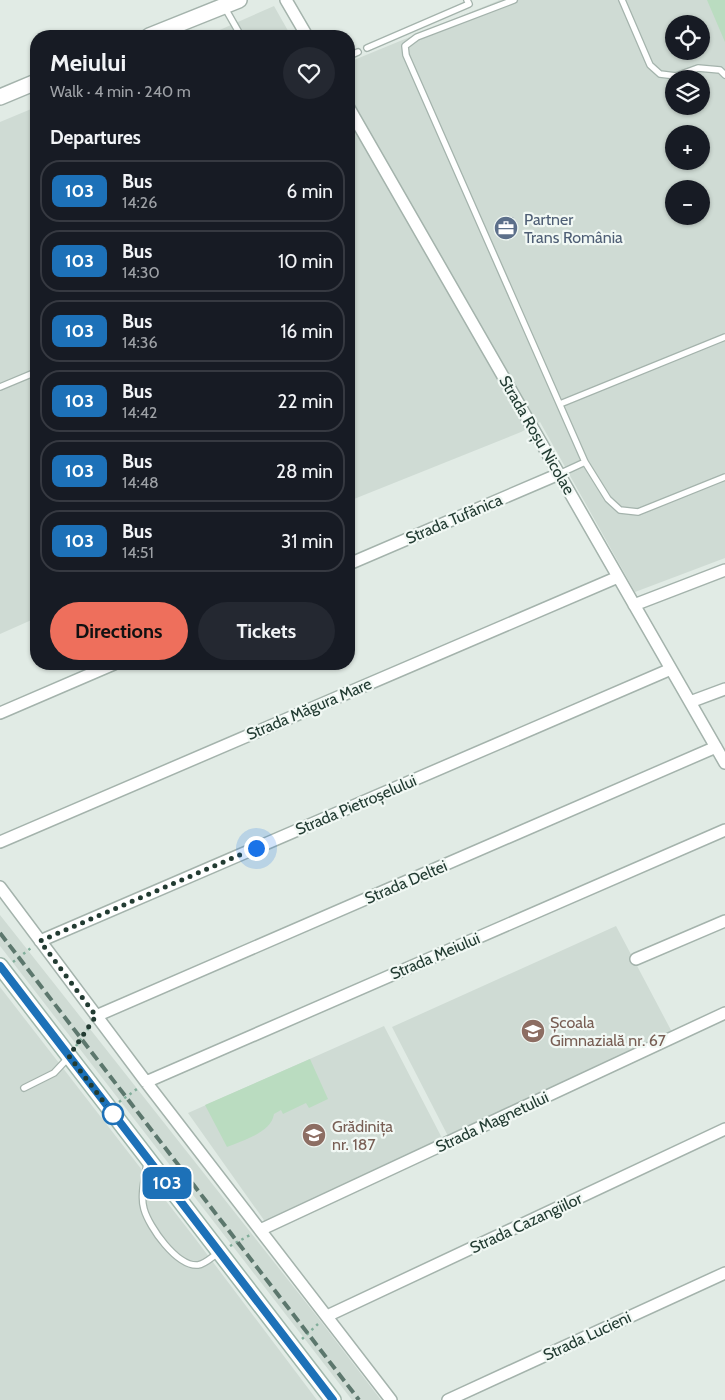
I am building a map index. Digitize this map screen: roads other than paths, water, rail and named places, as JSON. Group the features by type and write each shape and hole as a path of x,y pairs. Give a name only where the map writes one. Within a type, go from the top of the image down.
{"main road":[{"path":"164,30 239,0"},
{"path":"0,97 30,84"},
{"path":"2,969 333,1400"}],"street":[{"path":"286,0 304,30"},
{"name":"Strada Roșu Nicolae","path":"355,118 725,762"},
{"name":"Strada Tufănica","path":"355,561 559,474"},
{"path":"634,605 725,570"},
{"name":"Strada Măgura Mare","path":"0,842 618,577"},
{"name":"Strada Pietroșelului","path":"40,941 671,669"},
{"path":"0,712 100,670"},
{"path":"690,702 725,689"},
{"name":"Strada Deltei","path":"96,1016 716,747"},
{"name":"Strada Meiului","path":"146,1082 725,830"},
{"path":"0,887 146,1082 392,1400"},
{"path":"636,958 725,921"},
{"name":"Strada Magnetului","path":"260,1230 725,1013"},
{"name":"Strada Cazangiilor","path":"327,1316 725,1129"},
{"name":"Strada Lucieni","path":"448,1400 725,1273"}],"lane":[{"path":"367,48 469,4 467,0"},
{"path":"514,0 417,36 405,46 406,55 585,462 608,499 620,510 638,512 725,477"},
{"path":"622,0 650,65 660,74 676,76 698,68 720,70 725,75"},
{"path":"224,6 238,30"},
{"path":"560,404 725,337"},
{"path":"0,387 30,374"},
{"path":"559,474 585,462"},
{"path":"24,1088 54,1073 69,1056"},
{"path":"148,1159 143,1196 144,1209 156,1232 174,1254 185,1263 198,1265 206,1262 219,1252"}],"railway":[{"path":"0,933 359,1400"}],"place":[{"name":"Partner Trans România","path":"506,228"},
{"name":"Școala Gimnazială nr. 67","path":"533,1031"},
{"name":"Grădinița nr. 187","path":"314,1135"}]}
